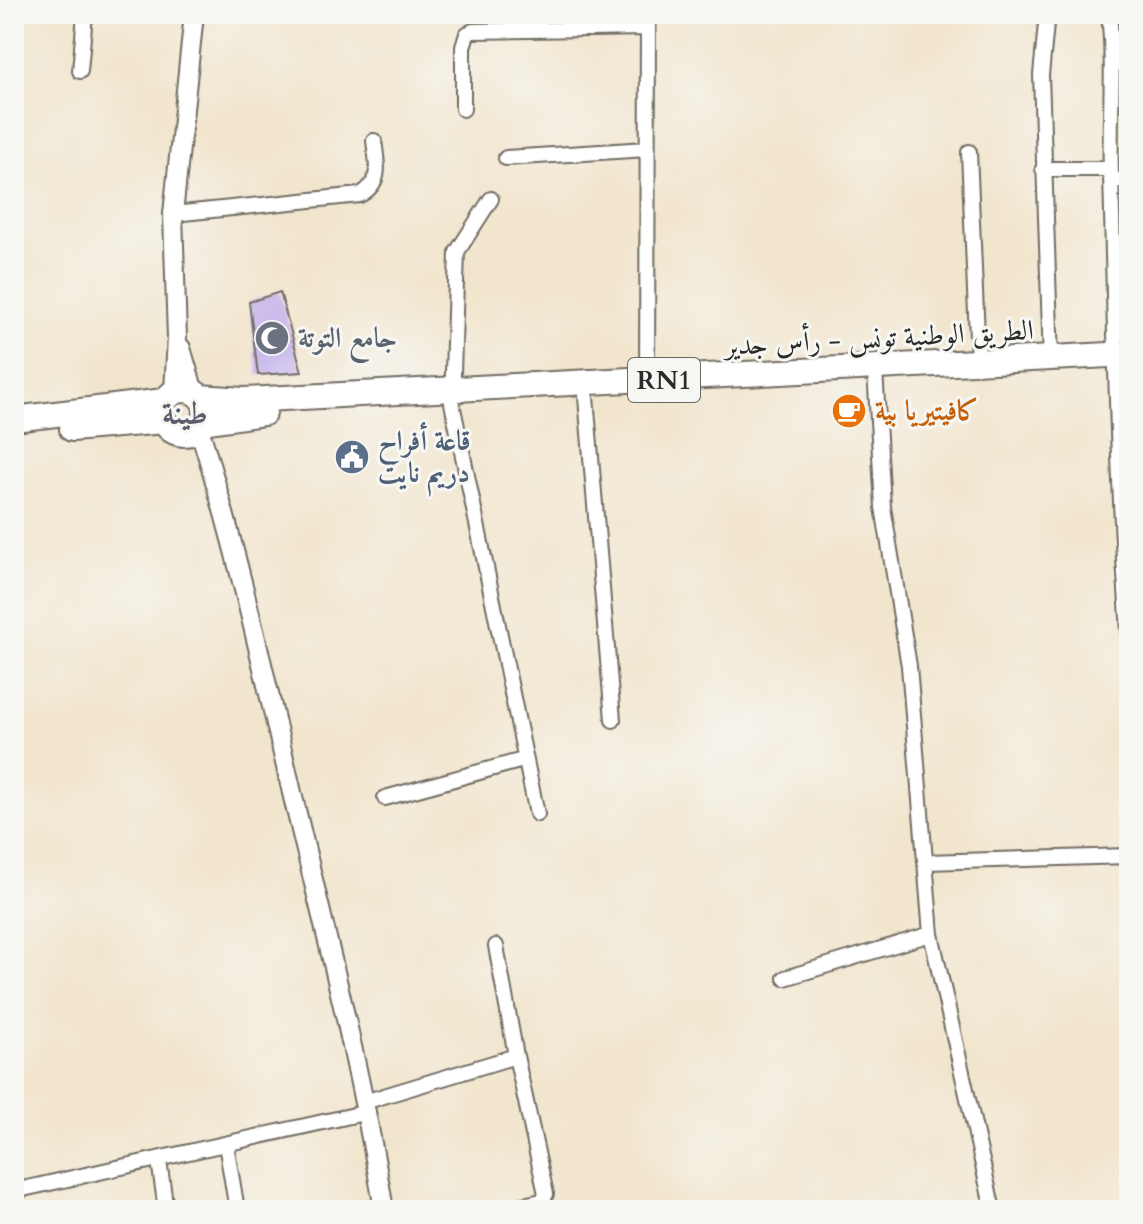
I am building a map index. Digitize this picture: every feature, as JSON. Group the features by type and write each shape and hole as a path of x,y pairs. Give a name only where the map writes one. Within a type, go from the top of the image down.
{"highway":[{"name":"الطريق الوطنية تونس - رأس جدير","path":"875,375 978,360 1123,362"},
{"name":"الطريق الوطنية تونس - رأس جدير","path":"201,425 268,412 452,397 1123,362"},
{"name":"الطريق الوطنية تونس - رأس جدير","path":"14,419 179,400 586,397 647,387"},
{"name":"الطريق الوطنية تونس - رأس جدير","path":"14,434 179,400"},
{"path":"179,400 205,409 201,425"},
{"name":"RN1","path":"179,400 180,433 201,425"}],"street":[{"path":"80,71 85,14"},
{"path":"179,400 173,214 194,14"},
{"path":"944,14 970,14"},
{"path":"1047,14 1041,75 1051,360"},
{"path":"1109,14 1122,64 1111,122 1111,175 1123,362 1129,631"},
{"path":"463,109 463,47 467,34 473,31 647,21 647,387"},
{"path":"1111,122 1129,120"},
{"path":"173,214 360,195 370,190 377,176 374,141"},
{"path":"506,158 647,149"},
{"path":"969,152 978,360"},
{"path":"1043,169 1129,179"},
{"path":"491,199 457,252 452,397 523,760 537,814"},
{"path":"1113,240 1129,238"},
{"path":"875,375 883,507 909,666 931,934 993,1210"},
{"path":"586,397 613,720"},
{"path":"201,425 246,598 366,1107 384,1210"},
{"path":"385,798 523,760"},
{"path":"926,862 1129,856"},
{"path":"785,978 931,934"},
{"path":"496,946 546,1194 542,1201 499,1210"},
{"path":"14,1191 159,1160 366,1107 516,1056"},
{"path":"226,1144 237,1210"},
{"path":"159,1160 166,1210"}],"building":[{"path":"280,292 302,372 258,375 249,302"}],"place":[{"name":"جامع التوتة","path":"272,338"},
{"name":"كافيتيريا بية","path":"849,411"},
{"name":"قاعة أفراح دريم نايت","path":"352,457"}],"district":[{"name":"طينة","path":"185,414"}]}
